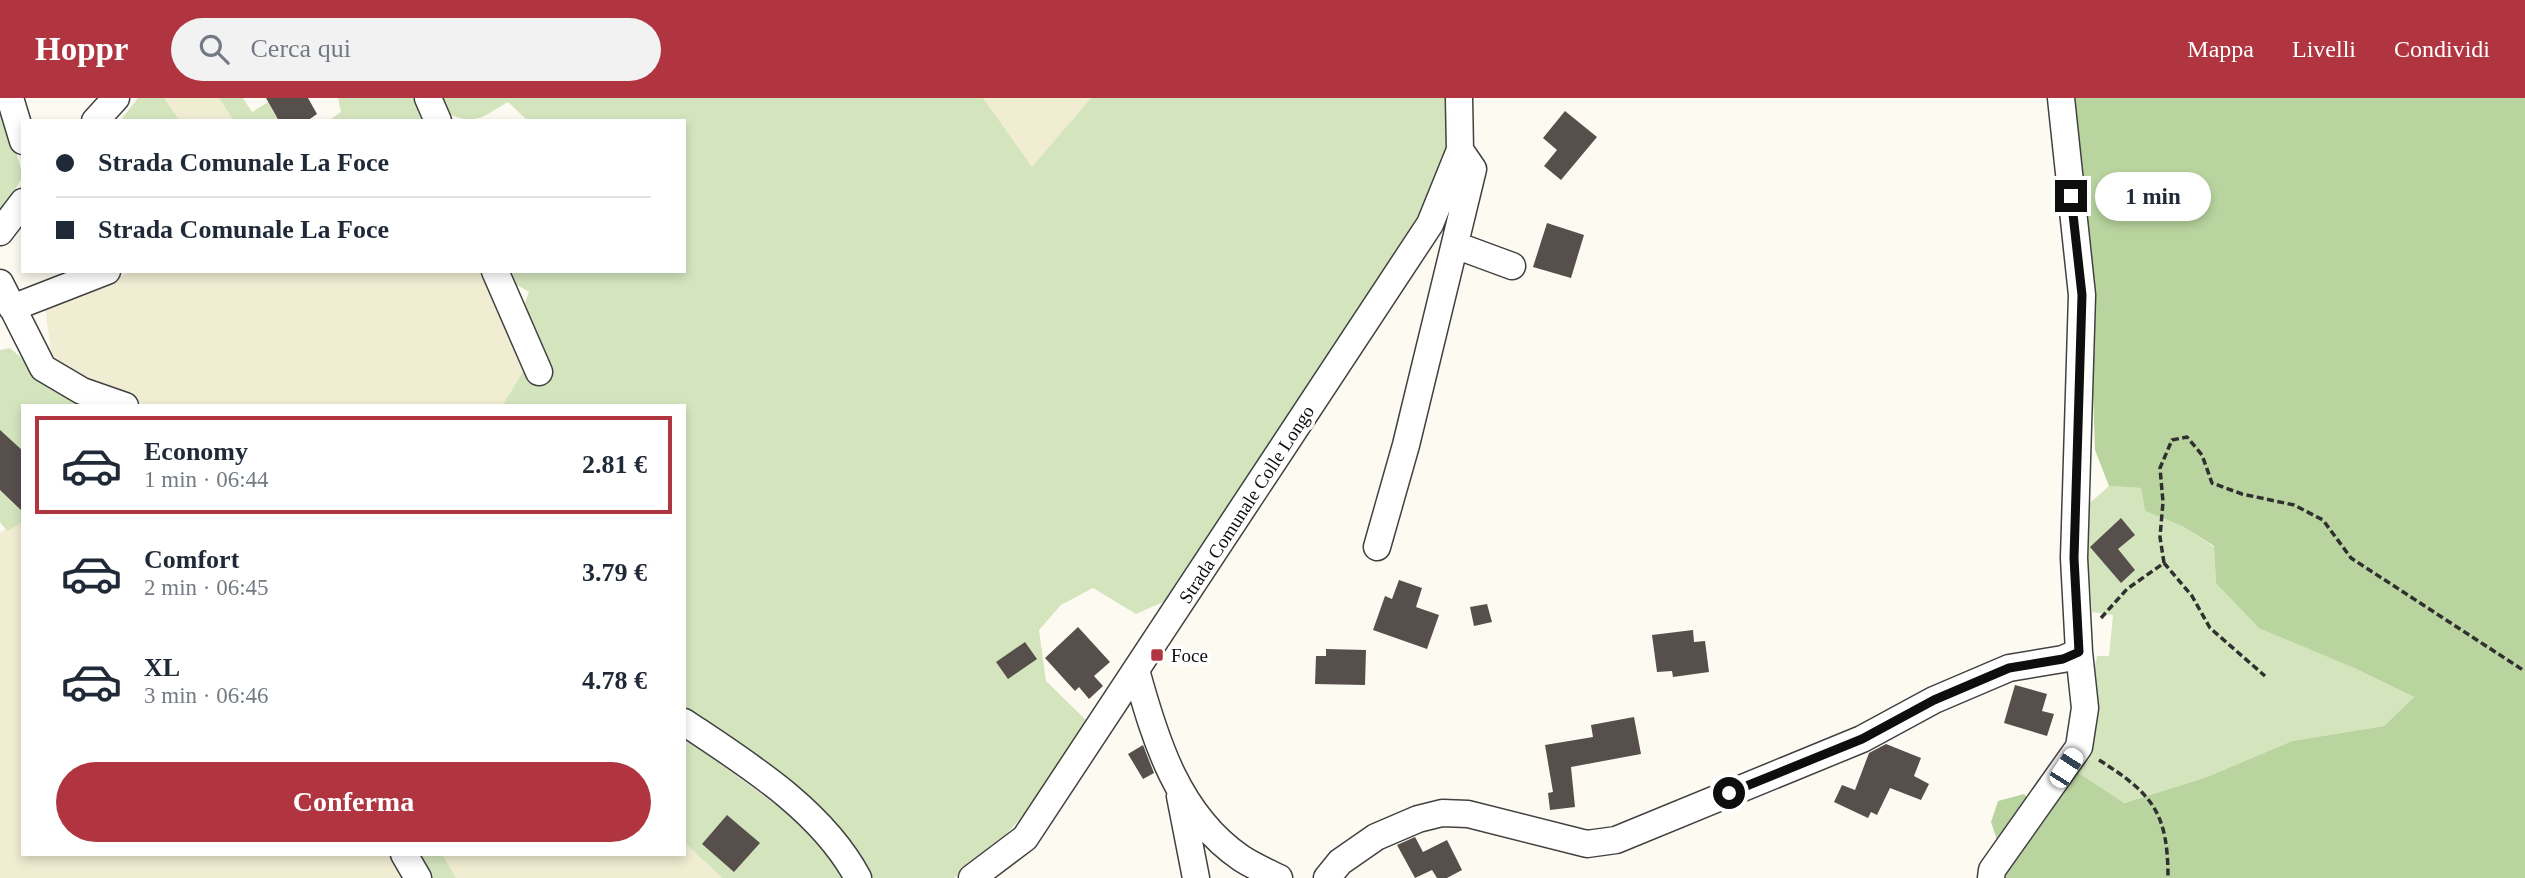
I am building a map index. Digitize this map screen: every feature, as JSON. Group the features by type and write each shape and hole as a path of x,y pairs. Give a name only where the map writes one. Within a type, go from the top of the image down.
{"street":[{"path":"10,98 21,134"},
{"path":"97,119 116,98"},
{"path":"428,98 437,119"},
{"name":"Strada Comunale Colle Longo","path":"972,878 1025,838 1430,224 1460,150 1459,98"},
{"path":"1991,878 1992,870 2019,828 2052,789 2079,747 2085,708 2074,558 2082,295 2061,98"},
{"path":"1377,547 1473,169 1460,150"},
{"path":"0,232 21,205"},
{"path":"1455,244 1512,266"},
{"path":"12,308 102,273"},
{"path":"496,273 539,372"},
{"path":"0,284 43,368 82,391 119,404"},
{"path":"1327,878 1340,862 1376,837 1418,819 1442,813 1468,814 1587,844 1616,840 1862,739 1934,700 2009,668 2063,659 2079,652"},
{"path":"1136,670 1168,768 1181,791 1209,831 1241,859 1279,878"},
{"path":"686,724 816,821 845,854 858,878"},
{"path":"1181,791 1179,801 1196,878"},
{"path":"405,856 418,878"}],"path":[{"path":"2265,676 2210,628 2192,596 2164,563 2160,537 2160,468 2172,440 2187,437 2202,455 2213,483 2242,494 2294,505 2323,520 2351,558 2523,670"},
{"path":"2111,606 2127,589 2164,563"},
{"path":"2079,747 2134,784 2159,810 2168,850 2168,878"}],"shaded area":[{"path":"164,98 219,98 233,119 179,119"},
{"path":"983,98 1091,98 1032,168"},
{"path":"128,273 487,273 527,365 503,404 143,404 112,394 61,370 51,351 45,307"},
{"path":"21,523 21,856 398,856 412,878 0,878 0,532"},
{"path":"686,844 722,878 456,878 443,856 686,856"}],"green space":[{"path":"0,98 21,169 21,179 0,215"},
{"path":"138,98 164,98 179,119 122,119"},
{"path":"219,98 243,98 252,112 268,102 278,119 233,119"},
{"path":"338,98 423,98 432,119 331,119 341,112"},
{"path":"442,98 983,98 1032,167 1091,98 1451,98 1452,106 1445,163 1424,217 1170,599 1136,614 1093,588 1061,605 1039,630 1046,681 1088,722 1025,813 993,849 954,878 872,878 846,841 712,728 686,710 686,404 503,404 527,365 521,313 529,292 512,282 507,273 686,273 686,119 526,119 508,102 479,118 465,119 447,113"},
{"path":"2070,98 2525,98 2525,878 2001,878 2005,864 1991,822 1998,801 2024,794 2040,812 2074,770 2124,803 2207,777 2292,741 2384,726 2414,697 2352,667 2259,628 2216,583 2214,546 2182,526 2145,511 2141,488 2109,486 2095,450 2090,296"},
{"path":"10,348 57,388 93,404 21,404 21,523 7,531 0,522 0,350"},
{"path":"2109,486 2141,488 2145,511 2182,526 2214,547 2216,583 2352,667 2414,697 2384,726 2292,741 2207,777 2123,803 2074,770 2097,656 2109,656 2113,615 2092,612 2084,508"},
{"path":"686,738 806,827 845,878 722,878 686,844"},
{"path":"414,856 443,856 456,878 427,878"}],"building":[{"path":"266,98 308,98 317,114 310,119 278,119"},
{"path":"1565,111 1597,137 1561,180 1544,166 1557,150 1543,138"},
{"path":"1547,223 1584,235 1571,278 1533,267"},
{"path":"0,430 21,449 21,510 0,490"},
{"path":"2121,518 2135,535 2118,549 2135,570 2121,583 2090,547"},
{"path":"1399,580 1422,588 1416,607 1439,615 1427,649 1373,630 1385,596 1392,599"},
{"path":"1487,604 1492,622 1474,626 1470,607"},
{"path":"1078,627 1110,662 1094,676 1103,686 1089,699 1079,687 1075,691 1045,658"},
{"path":"1693,630 1694,642 1705,641 1709,672 1673,677 1672,671 1657,672 1652,635"},
{"path":"1025,642 1037,659 1008,679 996,662"},
{"path":"1326,649 1366,650 1365,685 1315,684 1316,656 1326,656"},
{"path":"2015,685 2047,694 2042,711 2054,714 2047,736 2004,723"},
{"path":"1634,717 1641,754 1571,767 1575,807 1550,810 1548,793 1553,792 1545,745 1593,737 1591,725"},
{"path":"1886,744 1921,758 1914,776 1929,784 1921,800 1890,788 1877,815 1871,812 1868,818 1834,802 1842,785 1855,790 1869,753"},
{"path":"1143,745 1154,773 1143,779 1128,754"},
{"path":"727,815 760,843 734,872 702,844"},
{"path":"1415,837 1423,852 1447,840 1462,870 1447,878 1437,878 1432,870 1415,878 1397,845"}],"place":[{"name":"Foce","path":"1157,655"}],"route":[{"path":"1729,793 1862,739 1934,700 2009,668 2063,659 2079,652 2074,558 2082,295 2071,196"}]}
